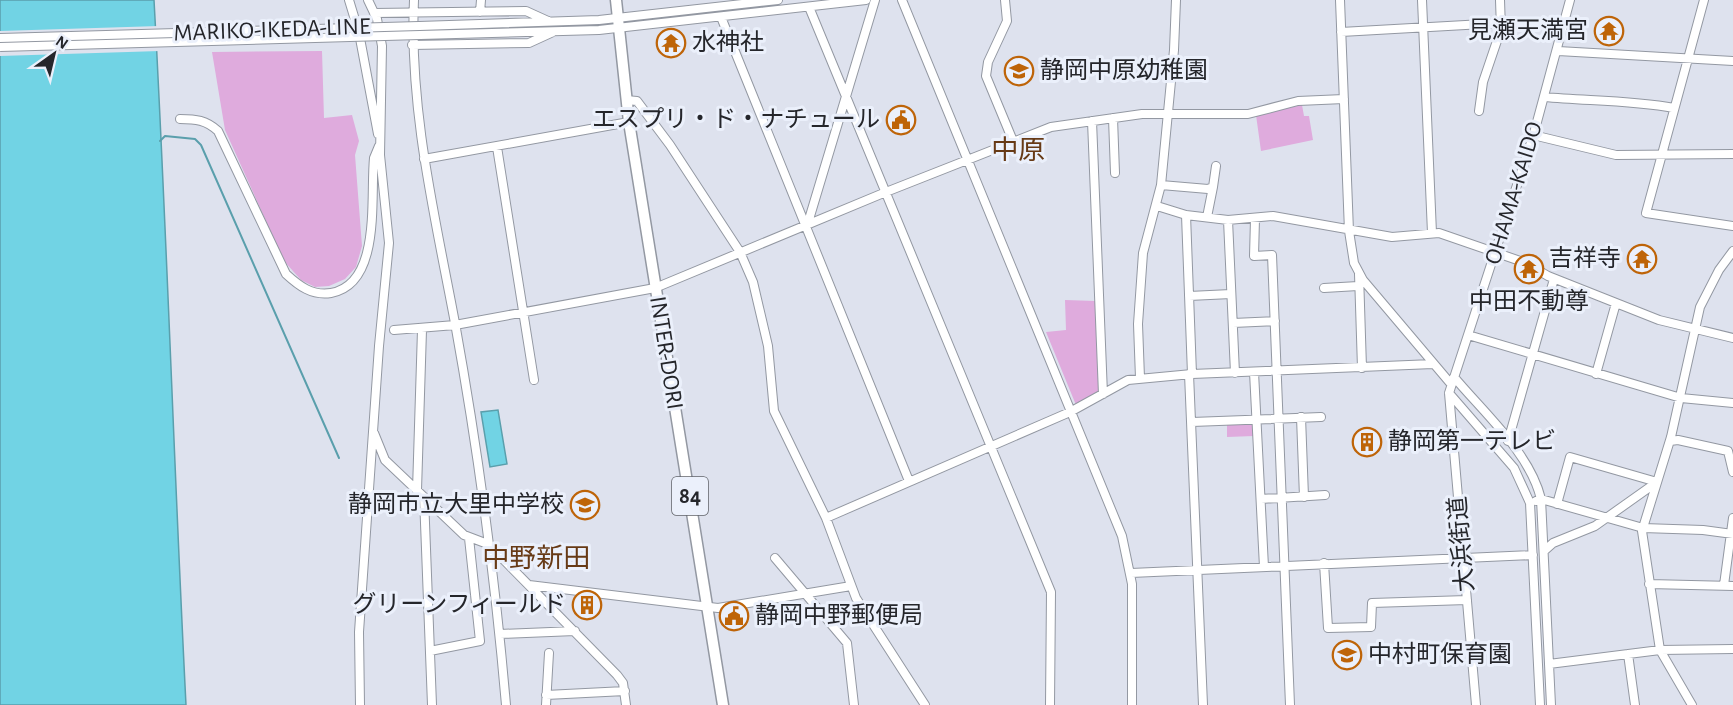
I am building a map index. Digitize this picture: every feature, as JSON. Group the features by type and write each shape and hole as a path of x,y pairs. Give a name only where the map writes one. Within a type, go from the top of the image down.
{"main road":[{"name":"INTER-DORI","path":"616,0 629,122 723,705"}],"street":[{"path":"180,119 198,119 218,131 286,274 302,288 323,294 345,289 354,281 366,258 374,158 381,142 359,33 349,0"},
{"path":"360,705 359,632 389,243 381,142 382,46 374,13 368,0"},
{"path":"414,0 413,74 424,159 455,325 490,538 489,547 506,705"},
{"path":"480,12 481,0"},
{"path":"618,23 714,3 778,0"},
{"path":"618,23 721,17 866,0"},
{"path":"807,226 875,0"},
{"path":"902,0 1122,536 1131,573 1132,705"},
{"path":"1005,0 1006,24 992,52 986,76 1013,141"},
{"path":"1140,378 1138,324 1143,253 1161,185 1169,114 1176,0"},
{"path":"1340,0 1349,231 1352,254 1359,274 1372,293 1451,385 1514,468 1525,487 1530,503 1540,705"},
{"path":"1422,0 1432,233"},
{"path":"1479,111 1483,82 1501,23 1500,0"},
{"name":"OHAMA-KAIDO","path":"1451,385 1533,135 1558,51 1570,0"},
{"path":"1704,0 1647,213 1733,226"},
{"path":"809,7 1051,592 1050,705"},
{"path":"374,13 526,11 547,22"},
{"path":"721,17 909,481"},
{"name":"MARIKO-IKEDA-LINE","path":"0,38 547,22 618,23"},
{"name":"MARIKO-IKEDA-LINE","path":"0,48 542,32 618,23"},
{"path":"1341,32 1501,23"},
{"path":"412,45 529,43 553,31"},
{"path":"1558,51 1733,61"},
{"path":"1544,97 1602,102 1640,101 1674,108"},
{"path":"394,330 422,330 455,325 655,288 886,192 1051,127 1113,118 1169,114 1248,114 1298,101 1344,99"},
{"path":"626,100 637,101 670,145 740,252 753,282 768,346 774,411 826,518 856,598 925,705"},
{"path":"1113,118 1115,173"},
{"path":"1092,121 1103,394"},
{"path":"424,159 629,122"},
{"path":"1533,135 1616,155 1733,154"},
{"path":"497,147 534,380"},
{"path":"1207,217 1216,166"},
{"path":"1161,185 1209,189 1213,187"},
{"path":"1157,206 1186,215 1228,220 1274,216 1392,237 1432,233 1450,236 1526,263 1554,279 1616,303 1693,330 1733,338"},
{"path":"1186,215 1203,705"},
{"path":"1255,219 1254,256 1272,255 1290,705"},
{"path":"1228,220 1234,373"},
{"path":"1692,705 1660,650 1643,528 1681,398 1693,330 1704,297 1733,251"},
{"path":"1359,274 1362,368"},
{"path":"1508,441 1554,279"},
{"path":"1324,288 1358,286"},
{"path":"1189,296 1231,294"},
{"path":"1596,374 1616,303"},
{"path":"1233,323 1275,321"},
{"path":"417,490 422,330"},
{"path":"1468,335 1681,398 1733,403"},
{"path":"826,518 1070,412 1128,380 1190,374 1433,364"},
{"path":"1254,372 1264,567"},
{"path":"1451,385 1508,441 1532,473 1541,499 1551,705"},
{"name":"大浜街道","path":"1451,385 1476,705"},
{"path":"1301,417 1304,497"},
{"path":"1192,422 1321,417"},
{"path":"373,430 384,460 469,538 489,547 617,675 625,691 626,705"},
{"path":"1670,441 1728,451 1733,472"},
{"path":"1557,504 1570,457 1657,482"},
{"path":"1544,551 1553,543 1579,534 1607,518 1657,482"},
{"path":"1261,499 1325,495"},
{"path":"424,498 432,705"},
{"path":"1530,503 1541,499 1643,528 1732,534"},
{"path":"1649,584 1729,585 1733,518"},
{"path":"430,651 480,641 469,538"},
{"path":"1131,573 1533,555"},
{"path":"775,558 847,643 854,705"},
{"path":"1324,563 1328,628 1371,627 1372,603 1467,600"},
{"path":"529,585 718,608 851,586"},
{"path":"500,634 575,631"},
{"path":"1549,664 1660,650 1733,649"},
{"path":"546,705 549,653"},
{"path":"1628,654 1635,705"},
{"path":"546,695 625,691"}],"shaded area":[{"path":"322,51 324,118 352,115 359,141 355,155 362,246 356,267 345,279 329,286 315,287 301,280 284,261 225,130 212,52"},
{"path":"1302,105 1304,116 1309,116 1313,140 1261,151 1256,115"},
{"path":"1065,300 1096,301 1099,391 1076,405 1046,332 1066,330"},
{"path":"1254,424 1254,436 1227,437 1227,425"}],"water":[{"path":"0,0 154,0 186,705 0,705"},
{"path":"498,410 507,464 490,467 481,412"}],"pier":[{"path":"159,26 160,51 0,56 0,31"}],"waterway":[{"path":"160,141 165,136 195,139 201,145 339,458"}],"place":[{"name":"見瀬天満宮","path":"1609,31"},
{"name":"水神社","path":"671,43"},
{"name":"静岡中原幼稚園","path":"1019,71"},
{"name":"エスプリ・ド・ナチュール","path":"901,120"},
{"name":"吉祥寺","path":"1642,259"},
{"name":"中田不動尊","path":"1529,269"},
{"name":"静岡第一テレビ","path":"1367,442"},
{"name":"静岡市立大里中学校","path":"585,505"},
{"name":"グリーンフィールド","path":"587,605"},
{"name":"静岡中野郵便局","path":"734,616"},
{"name":"中村町保育園","path":"1347,655"}],"district":[{"name":"中原","path":"1018,150"},
{"name":"中野新田","path":"536,558"}]}
